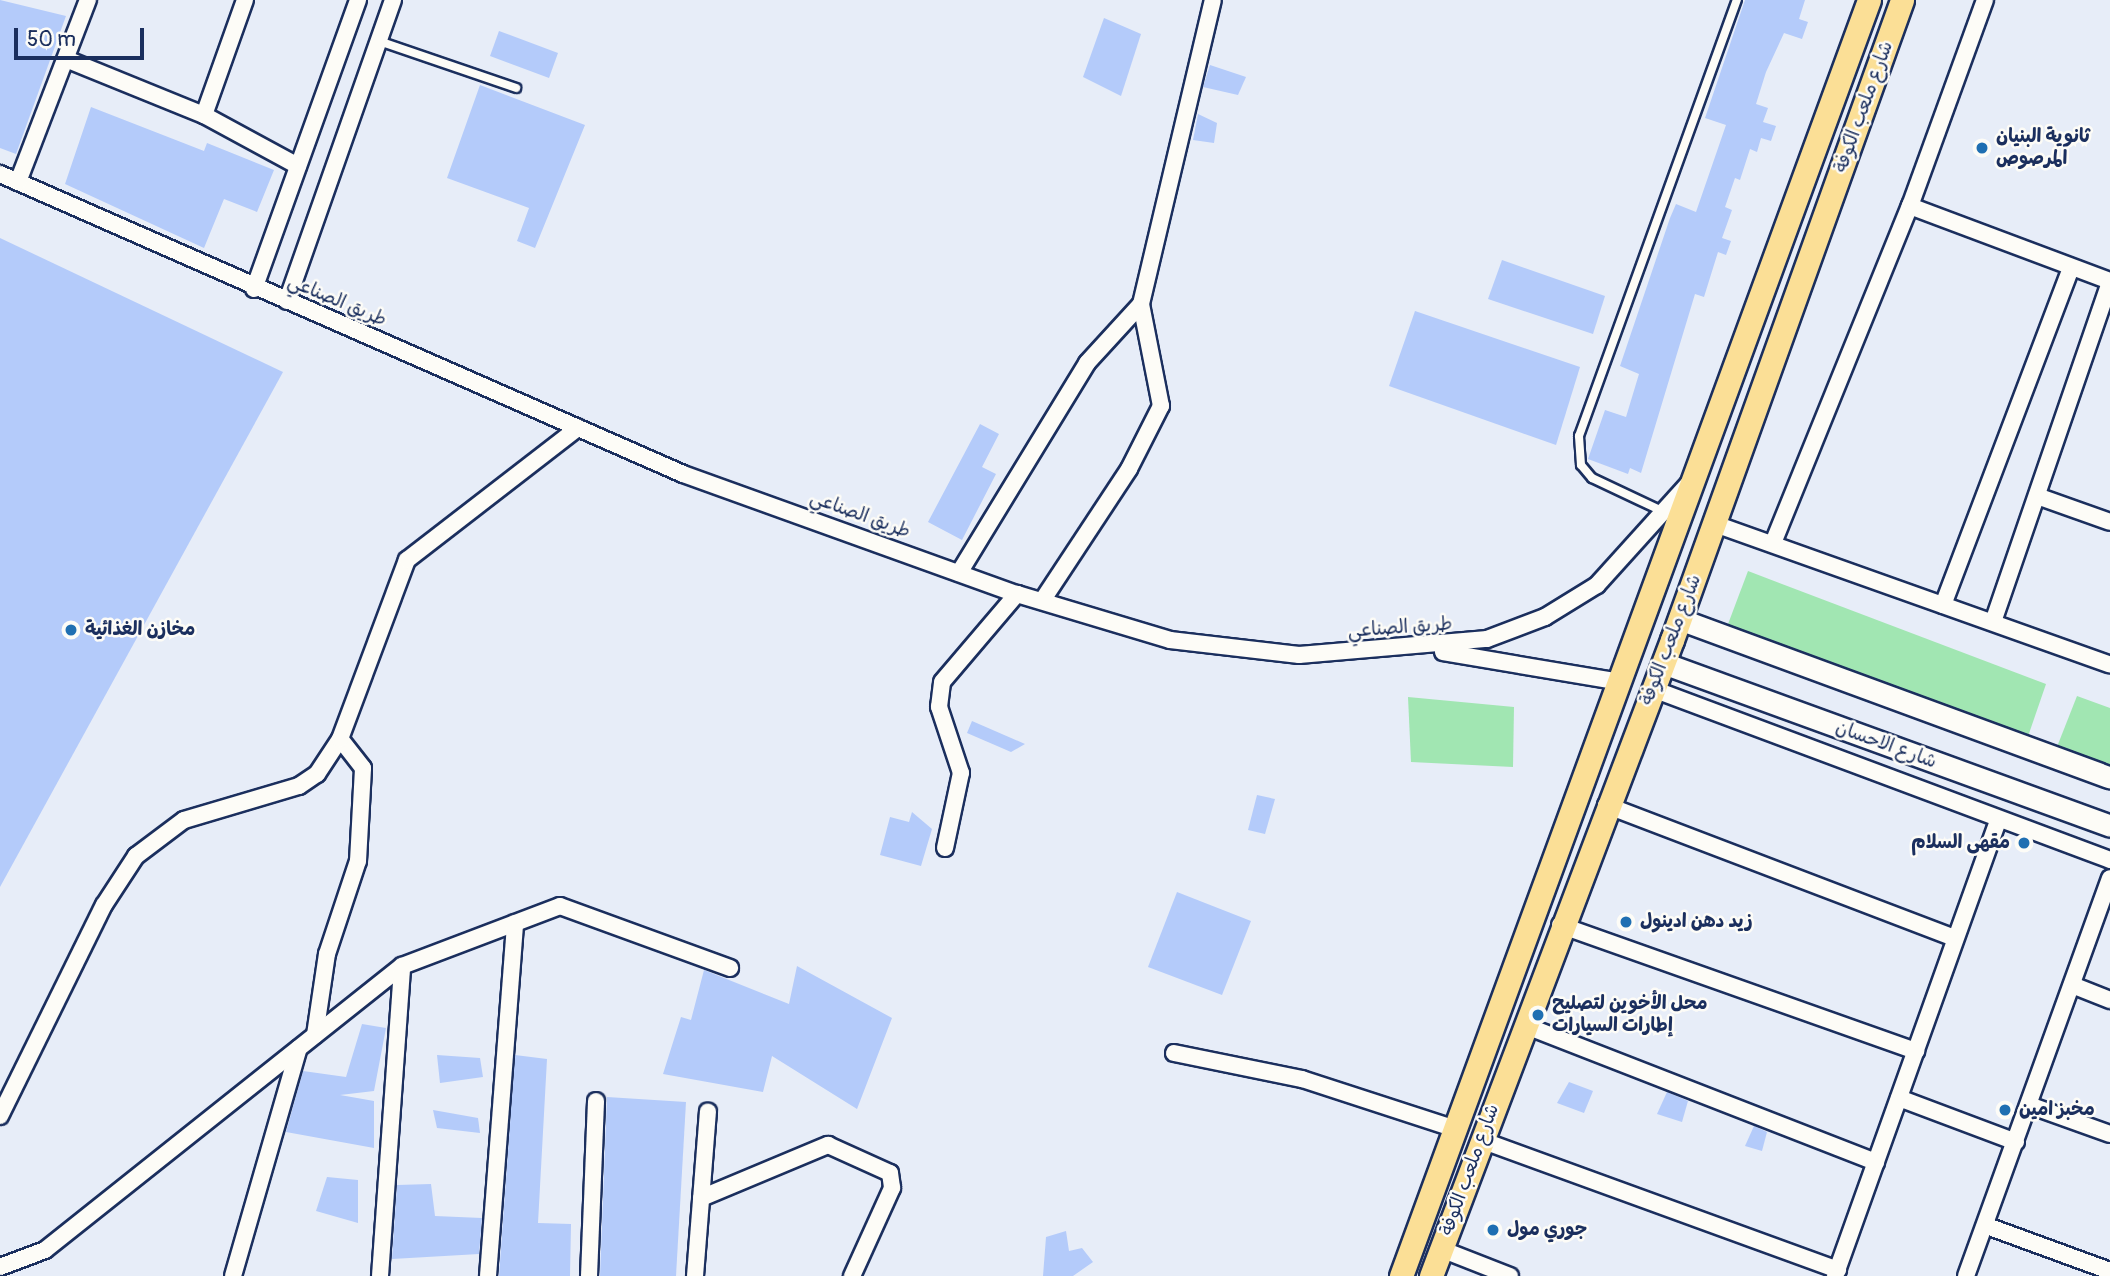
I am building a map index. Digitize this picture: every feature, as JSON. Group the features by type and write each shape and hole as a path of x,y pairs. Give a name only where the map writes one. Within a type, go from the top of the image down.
{"main road":[{"name":"شارع ملعب الكوفة","path":"1401,1276 1698,475 1869,0"},
{"path":"1882,0 1901,0"},
{"name":"شارع ملعب الكوفة","path":"1431,1276 1560,925 1663,663 1901,0"},
{"path":"1858,32 1875,29 1887,43"}],"street":[{"path":"18,182 88,0"},
{"path":"204,115 244,0"},
{"path":"254,289 358,0"},
{"path":"287,301 393,0"},
{"path":"1042,601 1129,469 1161,406 1142,304 1213,0"},
{"path":"1773,543 1910,206 1985,0"},
{"path":"66,60 204,115 298,166"},
{"name":"طريق الصناعي","path":"0,174 254,289 578,428 1017,594 1170,640 1299,655 1426,649 1487,639 1571,602 1620,565 1662,511 1698,475"},
{"path":"1910,206 2110,282 1993,622"},
{"path":"1942,605 2071,268"},
{"path":"959,573 1087,363 1142,304"},
{"path":"0,1116 104,905 136,856 184,820 299,786 331,759 407,560 578,428"},
{"path":"2037,496 2110,522"},
{"path":"1714,524 2110,665"},
{"path":"945,848 961,773 939,707 943,682 1017,594"},
{"path":"1679,619 2110,778"},
{"path":"1426,649 1621,682"},
{"name":"شارع الاحسان","path":"1663,663 2110,827"},
{"path":"1653,689 2110,860"},
{"path":"315,1035 327,954 358,861 363,768 340,739"},
{"path":"1606,805 1955,938"},
{"path":"1481,1140 1836,1273 1998,820"},
{"path":"1966,1276 1987,1226 2110,878"},
{"path":"0,1267 45,1250 402,966 560,906 730,968"},
{"path":"488,1276 515,923"},
{"path":"1560,925 1916,1051"},
{"path":"380,1276 402,966"},
{"path":"2071,985 2110,1000"},
{"path":"1524,1025 1876,1162"},
{"path":"233,1276 299,1048"},
{"path":"1174,1053 1302,1079 1456,1129"},
{"path":"1899,1098 2016,1142"},
{"path":"589,1276 596,1101"},
{"path":"2029,1105 2110,1134"},
{"path":"695,1276 708,1112"},
{"path":"701,1198 828,1145 890,1173 892,1188 852,1276"},
{"path":"1987,1226 2110,1271"},
{"path":"1441,1249 1510,1276"}],"lane":[{"path":"1662,511 1592,478 1581,465 1579,436 1737,0"},
{"path":"379,41 516,88"}],"green space":[{"path":"1748,571 2046,684 2024,748 1722,640"},
{"path":"2077,696 2110,708 2110,778 2053,757"},
{"path":"1408,697 1514,707 1513,767 1411,762"}],"building":[{"path":"0,0 66,16 16,154 0,148"},
{"path":"1745,0 1805,0 1799,19 1808,22 1802,39 1784,33 1766,72 1756,104 1768,108 1763,122 1776,126 1771,141 1761,138 1757,152 1750,149 1740,180 1735,178 1725,207 1732,210 1722,238 1731,241 1726,255 1718,252 1704,297 1695,294 1641,473 1630,468 1628,474 1588,459 1605,410 1626,417 1639,374 1620,366 1670,218 1676,204 1696,212 1726,125 1705,118"},
{"path":"1104,18 1141,34 1121,96 1083,77"},
{"path":"499,31 558,53 549,78 490,56"},
{"path":"1210,65 1246,77 1238,95 1203,87"},
{"path":"480,85 585,125 535,248 517,241 529,208 447,178"},
{"path":"91,107 204,151 207,143 274,170 257,212 224,199 204,248 65,184"},
{"path":"1198,114 1217,123 1214,143 1193,140"},
{"name":"مخازن الغذائية","path":"0,238 283,372 0,887"},
{"path":"1502,260 1605,296 1593,334 1488,299"},
{"path":"1415,311 1580,367 1556,445 1389,386"},
{"path":"980,424 999,434 982,467 996,474 962,540 928,522"},
{"path":"972,721 1025,744 1011,752 967,733"},
{"path":"1257,795 1275,799 1265,834 1248,830"},
{"path":"912,812 932,829 921,866 880,855 890,817 909,822"},
{"path":"1177,892 1251,921 1222,995 1148,967"},
{"path":"797,966 892,1018 857,1109 772,1056 763,1092 663,1074 681,1017 691,1020 704,970 789,1004"},
{"path":"362,1024 386,1028 374,1091 340,1095 374,1101 374,1148 286,1132 303,1071 346,1077"},
{"path":"437,1055 480,1058 483,1077 440,1083"},
{"path":"515,1055 547,1059 538,1223 571,1224 570,1276 499,1276"},
{"path":"1569,1082 1593,1091 1584,1113 1557,1103"},
{"path":"1667,1092 1688,1101 1682,1122 1657,1114"},
{"path":"607,1097 686,1102 676,1276 600,1276"},
{"path":"433,1110 478,1118 480,1133 437,1128"},
{"path":"1754,1126 1767,1132 1762,1151 1745,1146"},
{"path":"327,1177 358,1180 358,1223 316,1211"},
{"path":"431,1184 435,1216 482,1218 479,1254 392,1259 397,1185"},
{"path":"1066,1231 1069,1251 1082,1248 1093,1262 1073,1276 1043,1276 1046,1237"}],"place":[{"name":"ثانوية البنيان المرصوص","path":"1982,148"},
{"name":"مخازن الغذائية","path":"71,630"},
{"name":"مقهى السلام","path":"2024,843"},
{"name":"زيد دهن ادينول","path":"1626,922"},
{"name":"محل الأخوين لتصليح إطارات السيارات","path":"1538,1015"},
{"name":"مخبز امين","path":"2005,1110"},
{"name":"جوري مول","path":"1493,1230"}]}
